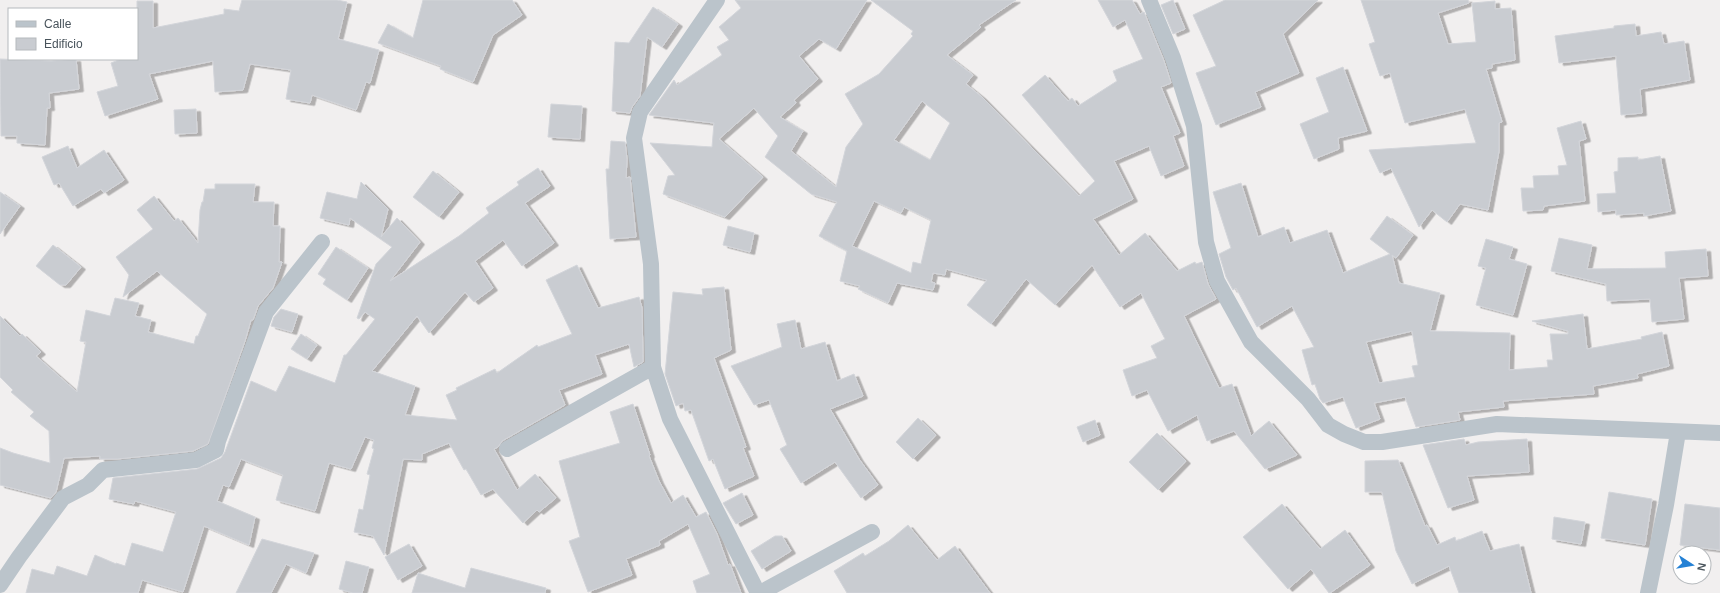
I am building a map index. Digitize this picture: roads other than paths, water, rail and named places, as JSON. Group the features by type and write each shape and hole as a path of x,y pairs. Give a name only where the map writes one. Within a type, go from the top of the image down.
{"street":[{"path":"717,0 640,112 634,138 651,264 653,367 670,418 759,593 872,532"},
{"path":"1149,0 1173,58 1194,126 1206,242 1217,281 1251,342 1308,399 1328,425 1344,434 1364,442 1382,442 1497,424 1720,433"},
{"path":"0,585 63,498 88,485 103,470 196,460 216,450 228,413 266,312 322,242"},
{"path":"507,449 653,367"},
{"path":"1648,593 1666,505 1678,432"}]}
